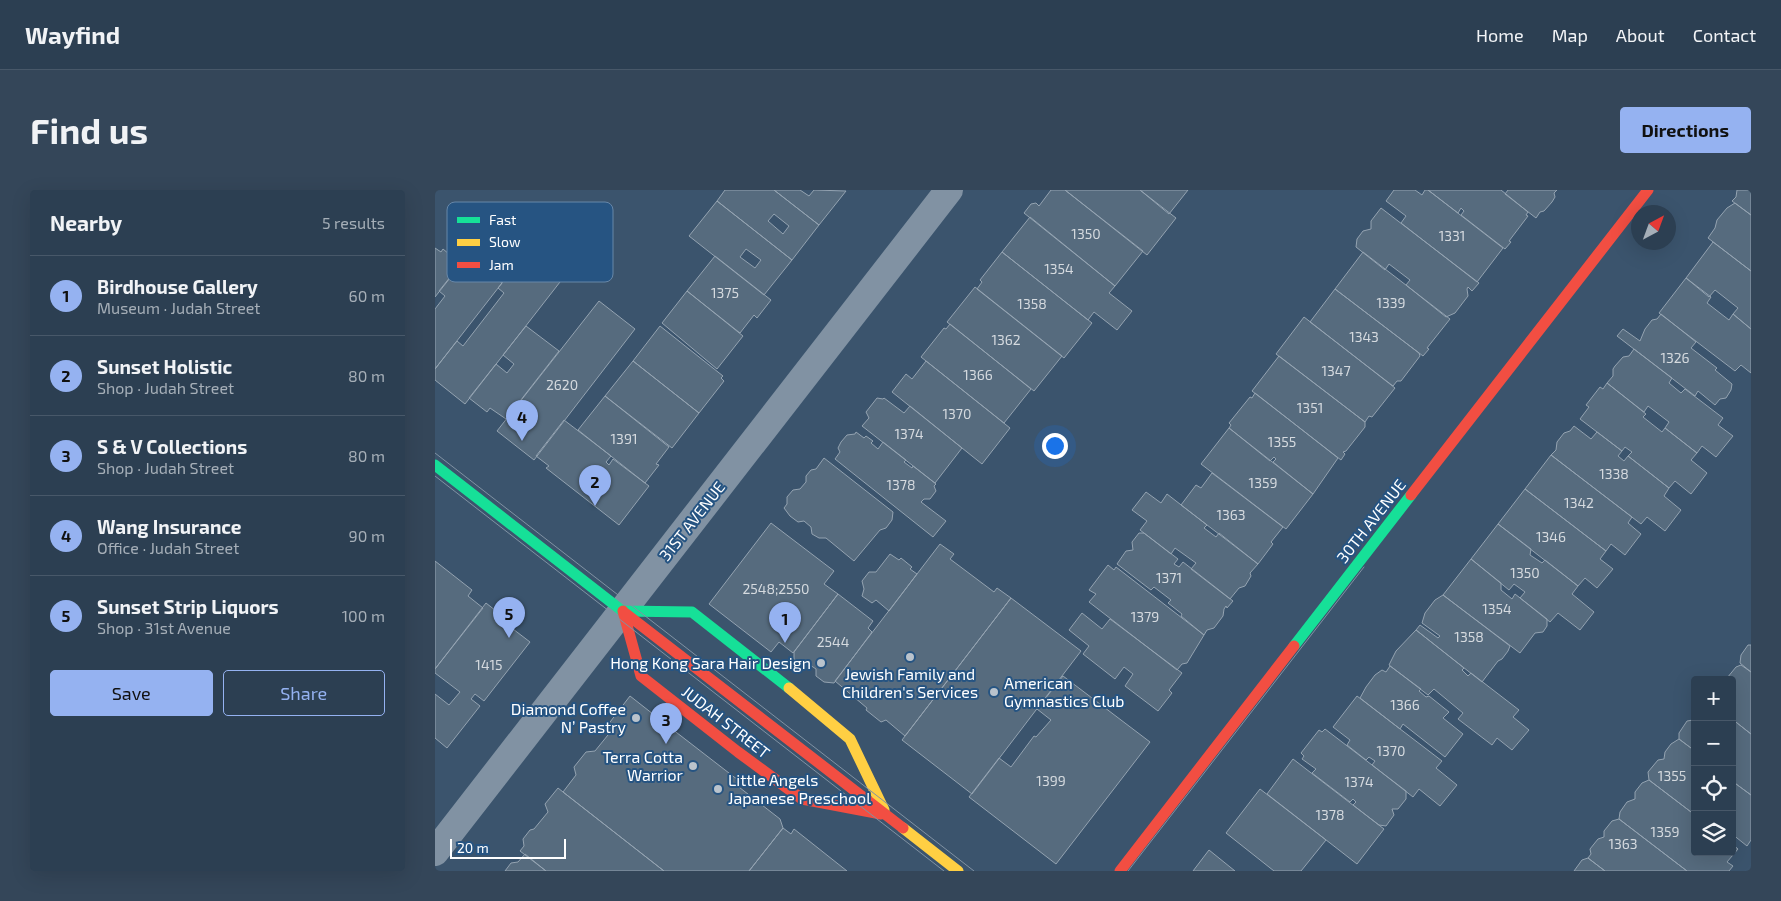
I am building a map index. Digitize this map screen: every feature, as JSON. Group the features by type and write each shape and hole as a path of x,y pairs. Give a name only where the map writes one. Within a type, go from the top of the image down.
{"street":[{"name":"31ST AVENUE","path":"435,852 949,190"},
{"name":"30TH AVENUE","path":"1120,871 1648,190"},
{"name":"JUDAH STREET","path":"435,465 958,871"},
{"name":"JUDAH STREET","path":"623,611 641,676 738,752 802,799 887,815"},
{"name":"JUDAH STREET","path":"623,611 692,612 776,677 850,740 887,815"}],"building":[{"path":"725,190 774,190 819,225 792,260 717,201","holes":["774,214 789,226 783,234 768,221"]},
{"path":"774,190 800,190 809,196 814,190 846,191 819,225"},
{"path":"1051,190 1065,190 1143,251 1115,286 1024,213 1031,204 1036,203 1039,206"},
{"path":"1065,190 1140,190 1176,218 1147,255"},
{"path":"1140,190 1188,190 1169,214"},
{"path":"1394,190 1415,190 1422,195 1425,190 1428,190 1503,248 1477,282 1401,223 1406,216 1386,201"},
{"path":"1428,190 1501,190 1528,212 1526,215 1528,216 1505,249 1461,215 1464,211 1461,208 1458,213"},
{"path":"1508,190 1557,190 1554,193 1555,197 1552,202 1536,218 1505,194"},
{"path":"1737,190 1751,190 1751,215 1732,201 1736,197"},
{"path":"717,201 792,260 764,295 689,236","holes":["746,249 761,260 755,268 740,257"]},
{"path":"1735,203 1751,215 1751,271 1708,238 1715,228 1717,220 1727,208"},
{"path":"1381,208 1479,283 1472,291 1468,287 1468,296 1455,313 1446,317 1406,285 1410,280 1389,264 1385,270 1356,247 1357,239 1363,231 1371,229 1371,221"},
{"path":"1030,217 1115,286 1109,293 1132,311 1117,330 1094,312 1088,320 1002,252"},
{"path":"1713,242 1751,271 1751,329 1733,314 1738,308 1715,290 1709,297 1686,278"},
{"path":"435,248 441,252 443,249 447,252 447,282 435,297"},
{"path":"1002,252 1092,323 1064,358 977,289 982,282 980,280"},
{"path":"1363,252 1450,319 1423,356 1335,289"},
{"path":"715,256 771,300 757,318 754,315 740,333 687,291"},
{"path":"1686,278 1711,297 1707,303 1729,320 1733,314 1751,329 1751,373 1741,365 1735,371 1659,313"},
{"path":"447,281 502,283 435,369 435,309 445,296 439,291"},
{"path":"503,282 560,282 465,404 435,380 435,369 457,341 463,346 504,293 498,288"},
{"path":"975,287 1062,356 1034,391 947,322"},
{"path":"1335,289 1419,353 1420,356 1401,381 1397,381 1393,386 1310,322"},
{"path":"687,291 743,336 717,369 662,323"},
{"path":"599,301 635,329 534,460 497,431"},
{"path":"1661,314 1696,342 1691,348 1717,368 1715,370 1732,384 1726,398 1720,399 1715,405 1698,391 1695,396 1617,336 1623,329 1640,341 1645,329 1652,320 1657,319"},
{"path":"1304,317 1395,388 1372,417 1369,416 1365,422 1276,354"},
{"path":"950,324 1031,389 1004,423 921,357 944,328 946,329"},
{"path":"526,326 559,351 506,419 490,408 487,412 469,398 496,364 507,373 514,364 503,355"},
{"path":"660,326 723,376 721,378 724,381 699,413 633,361"},
{"path":"1634,349 1672,378 1669,383 1681,393 1685,389 1723,418 1718,425 1733,436 1716,457 1702,446 1697,453 1665,428 1669,422 1648,406 1644,412 1607,383 1613,376 1615,366 1623,357 1629,356"},
{"path":"1279,356 1365,422 1365,427 1346,451 1343,452 1345,454 1341,460 1252,391"},
{"path":"633,361 699,413 672,448 605,396"},
{"path":"926,361 1010,428 982,464 892,392 906,374 912,379"},
{"path":"1607,383 1646,414 1643,417 1662,432 1665,428 1697,453 1691,460 1707,473 1691,494 1675,481 1669,488 1628,456 1632,452 1625,447 1622,451 1580,419 1589,407 1586,405 1600,387 1603,389"},
{"path":"1255,393 1338,458 1313,494 1273,462 1276,459 1274,457 1270,461 1229,428 1231,425 1229,423"},
{"path":"605,396 669,447 656,464 659,465 645,483 578,430"},
{"path":"877,398 884,398 904,413 910,406 962,448 935,483 862,426 869,418 866,412"},
{"path":"564,420 611,456 606,462 609,465 613,459 649,486 619,525 546,468 549,466 536,456"},
{"path":"1574,426 1591,439 1597,432 1622,451 1618,456 1624,461 1628,456 1669,488 1664,496 1681,510 1665,531 1647,517 1641,524 1551,455 1556,450 1557,442 1564,433 1570,431"},
{"path":"1229,428 1313,494 1286,529 1201,464"},
{"path":"856,432 864,438 866,436 873,441 871,443 878,449 883,442 906,460 904,462 912,468 913,466 936,484 934,486 936,491 930,499 924,499 921,502 946,521 933,537 835,459 840,452 838,448 841,442 847,435 855,434"},
{"path":"1551,455 1632,517 1628,523 1641,534 1625,555 1611,544 1606,551 1525,489"},
{"path":"824,458 893,512 892,520 886,528 880,530 854,561 826,538 819,538 812,534 811,527 804,521 798,522 784,508 787,504 787,497 793,490 800,489 806,482 806,476 811,470 816,469"},
{"path":"1212,473 1283,527 1271,542 1273,544 1258,564 1181,505 1196,485 1201,488"},
{"path":"1525,489 1606,551 1600,559 1613,569 1597,588 1585,578 1578,586 1498,524"},
{"path":"1146,492 1161,503 1167,494 1207,525 1204,528 1216,537 1219,533 1258,564 1250,573 1251,576 1245,586 1239,588 1230,599 1191,569 1196,563 1175,548 1171,554 1140,530 1147,521 1132,510"},
{"path":"771,523 834,571 824,584 838,594 793,653 779,642 771,652 709,604"},
{"path":"1498,524 1531,549 1530,555 1542,563 1545,560 1578,586 1572,594 1594,612 1580,630 1558,613 1550,622 1520,598 1525,592 1514,584 1509,590 1471,559"},
{"path":"1139,533 1144,533 1178,559 1174,564 1179,567 1183,562 1233,601 1227,608 1226,606 1223,616 1214,628 1207,630 1204,635 1168,603 1171,600 1154,587 1151,590 1117,564 1126,551 1133,550 1132,542"},
{"name":"Jewish Family and Children's Services","path":"940,544 954,554 950,559 994,592 997,588 1011,598 905,736 886,720 881,722 835,681"},
{"path":"890,554 899,560 901,558 917,574 889,611 876,600 872,603 862,596 864,589 862,581 869,572 876,572"},
{"path":"1471,559 1501,583 1501,590 1512,599 1515,594 1547,619 1547,626 1543,632 1535,633 1520,653 1443,595"},
{"path":"435,561 472,590 468,596 483,608 435,669"},
{"path":"1108,565 1114,570 1116,567 1204,635 1187,663 1182,664 1177,670 1089,602 1096,594 1089,590"},
{"path":"838,594 873,621 868,628 872,632 834,683 824,682 816,676 816,669 810,665 803,665 794,659 794,652"},
{"path":"1443,595 1510,646 1502,659 1498,661 1482,682 1416,630 1420,625 1438,638 1440,636 1422,623 1425,613 1435,600"},
{"name":"American Gymnastics Club","path":"1011,598 1081,651 972,794 902,740"},
{"path":"486,603 515,626 513,629 530,642 484,701 475,694 471,699 480,706 447,748 435,738 435,694 449,705 460,692 435,673 435,669"},
{"path":"1082,613 1102,629 1110,619 1182,673 1169,690 1172,693 1158,711 1125,686 1133,674 1124,667 1115,679 1083,654 1089,646 1069,630"},
{"path":"1416,630 1464,668 1462,670 1468,676 1471,673 1519,710 1513,717 1529,730 1512,750 1497,738 1492,745 1458,719 1463,713 1434,689 1428,695 1389,665 1396,651"},
{"path":"1748,645 1751,645 1751,672 1740,663 1741,655"},
{"path":"1741,665 1751,672 1751,734 1736,722 1736,676 1729,676 1736,667"},
{"path":"1390,666 1421,689 1419,691 1426,697 1429,696 1449,712 1443,718 1463,734 1445,757 1403,724 1400,729 1360,698 1375,675 1382,670 1386,672"},
{"path":"1063,676 1150,742 1056,864 969,797 999,758 1011,767 1034,736 1036,737 1051,720 1037,709"},
{"path":"630,696 658,718 654,722 669,733 672,729 738,780 735,784 780,819 783,828 749,871 664,871 563,792 576,775 574,767 586,752 595,751 612,730 607,726"},
{"path":"1357,696 1442,761 1436,768 1457,785 1440,806 1419,789 1413,797 1372,765 1375,761 1369,757 1366,760 1347,745 1350,740 1333,727"},
{"path":"1691,720 1691,748 1679,739 1679,733 1687,721"},
{"path":"1736,722 1751,734 1751,795 1736,784"},
{"path":"1325,729 1406,791 1406,799 1398,809 1392,809 1394,815 1386,826 1379,825 1353,805 1356,802 1353,799 1350,802 1312,773 1316,769 1302,759 1304,756 1301,753 1319,730 1322,732"},
{"path":"1679,739 1691,748 1691,812 1649,780 1648,772 1658,760 1664,759 1665,752 1671,744"},
{"path":"1293,759 1384,829 1357,864 1267,794"},
{"path":"1649,780 1691,812 1691,856 1732,856 1727,862 1733,866 1729,871 1687,871 1619,819 1620,812 1627,802 1635,799 1635,792 1642,783"},
{"path":"1736,784 1751,795 1751,840 1747,846 1736,837"},
{"path":"558,788 664,871 546,871 520,851 524,846 523,839 548,812 545,804"},
{"path":"1260,789 1326,840 1301,871 1274,871 1226,833"},
{"path":"1619,819 1687,871 1605,871 1588,858 1591,854 1590,849 1598,839 1604,837 1604,831 1612,821"},
{"path":"783,828 791,834 794,829 847,871 749,871"},
{"path":"1209,850 1235,871 1193,871"},
{"path":"525,854 546,871 505,871 511,863 518,862"},
{"path":"1588,858 1605,871 1574,871 1582,860"}],"tram line":[{"path":"435,453 974,871"},
{"path":"435,476 944,871"},
{"path":"1128,871 1364,567"}],"traffic: fast":[{"path":"435,465 625,613"},
{"path":"1294,646 1411,495"},
{"path":"623,611 692,612 789,688"}],"traffic: slow":[{"path":"789,688 850,739 884,810"},
{"path":"903,828 958,871"}],"traffic: jam":[{"path":"1411,495 1648,190"},
{"path":"623,611 641,676 738,752 802,799 881,814"},
{"path":"625,613 903,828"},
{"path":"1120,871 1294,646"}],"place":[{"name":"Wang Insurance","path":"522,441"},
{"name":"Sunset Holistic","path":"595,506"},
{"name":"Sunset Strip Liquors","path":"509,638"},
{"name":"Birdhouse Gallery","path":"785,643"},
{"name":"Jewish Family and Children's Services","path":"910,657"},
{"name":"Hong Kong Sara Hair Design","path":"821,663"},
{"name":"American Gymnastics Club","path":"994,692"},
{"name":"Diamond Coffee N’ Pastry","path":"636,718"},
{"name":"S & V Collections","path":"666,744"},
{"name":"Terra Cotta Warrior","path":"693,766"},
{"name":"Little Angels Japanese Preschool","path":"718,789"}]}
